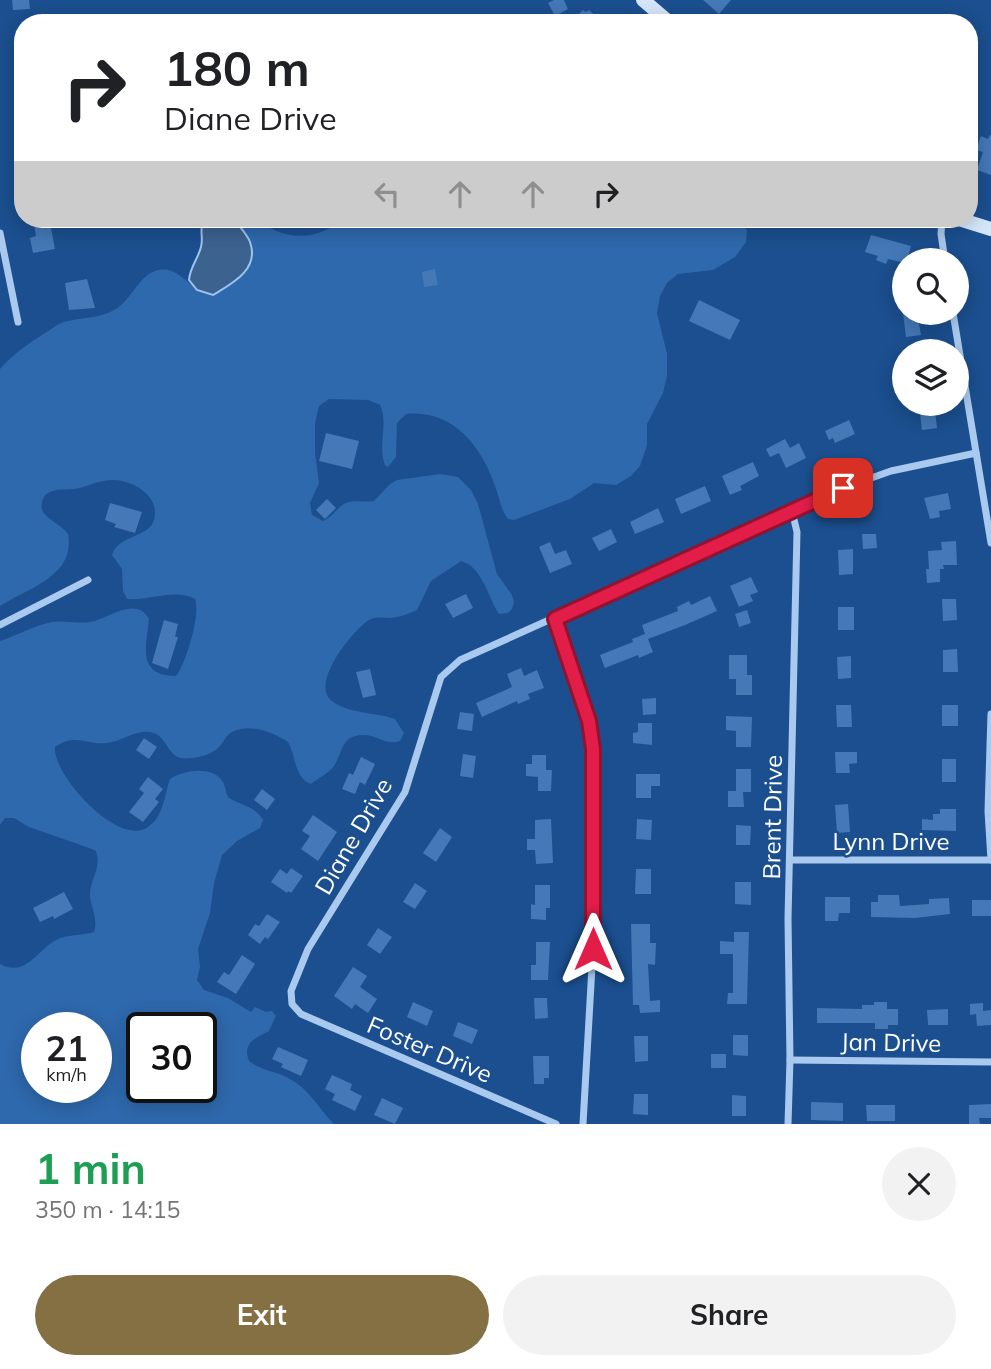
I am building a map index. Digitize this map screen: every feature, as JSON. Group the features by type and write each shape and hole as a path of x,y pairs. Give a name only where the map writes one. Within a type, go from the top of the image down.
{"main road":[{"path":"643,0 659,14"}],"street":[{"path":"941,228 943,248"},
{"path":"0,233 18,322"},
{"path":"955,325 991,543"},
{"name":"Diane Drive","path":"292,1004 291,991 308,949 405,792 440,677 460,660 792,511 891,471 975,453"},
{"name":"Brent Drive","path":"788,1124 788,919 797,532 792,511"},
{"path":"0,625 88,580"},
{"path":"555,619 589,721 593,749 593,949 583,1124"},
{"path":"991,715 988,811 991,860"},
{"name":"Lynn Drive","path":"791,860 991,860"},
{"name":"Foster Drive","path":"292,1004 302,1014 556,1124"},
{"name":"Jan Drive","path":"790,1060 991,1062"}],"shaded area":[{"path":"202,228 241,228 249,239 252,252 251,261 242,275 213,295 197,290 189,280 202,239"},
{"path":"240,228 271,228 285,234 302,236 329,228 747,230 746,242 735,257 713,270 678,274 667,283 660,296 657,313 667,354 667,376 663,393 647,424 647,445 640,466 631,476 616,485 594,483 570,499 514,520 508,519 481,455 462,432 450,423 437,417 406,414 397,423 396,457 388,467 385,465 382,450 383,420 380,405 368,400 329,399 319,406 315,423 315,453 319,483 310,503 312,515 323,521 346,503 374,501 397,480 440,474 458,477 471,490 478,504 497,574 514,602 508,613 499,614 480,576 461,561 431,581 417,610 394,618 372,619 353,634 329,671 326,693 332,701 346,708 395,719 404,733 400,741 390,742 367,735 350,738 332,769 311,784 298,772 288,742 268,732 254,729 232,732 214,751 190,758 177,756 158,735 149,732 104,743 70,740 55,747 57,759 75,790 89,805 120,827 135,831 148,827 160,811 170,779 182,773 198,771 212,773 218,777 223,782 229,798 260,815 263,820 260,828 237,841 222,855 214,883 210,913 198,949 200,967 197,980 204,990 228,998 251,1012 255,1007 266,1012 272,1011 276,1016 269,1031 251,1042 247,1049 249,1061 297,1083 334,1124 0,1124 0,964 17,968 31,961 56,940 94,932 95,919 90,891 97,858 96,851 92,849 29,827 14,818 5,818 0,825 0,641 52,622 90,622 121,610 137,609 149,619 146,649 150,665 164,675 176,676 192,638 196,606 195,599 179,595 127,599 123,591 122,569 112,555 122,543 149,528 155,513 151,499 140,489 126,482 112,480 75,489 54,490 46,494 42,501 43,512 68,534 69,548 65,560 48,579 0,606 0,369 21,349 59,324 103,315 116,309 152,272 174,272 199,289 216,293 245,273 250,260 248,246"}],"building":[{"path":"12,0 29,0 30,9 13,10"},
{"path":"564,0 568,9 554,14 548,3"},
{"path":"703,0 731,0 719,14"},
{"path":"583,10 589,10 593,14 579,14"},
{"path":"991,135 991,175 978,170 983,152 978,151 978,144 981,136 988,139"},
{"path":"35,228 51,228 55,249 33,253 30,238 36,236"},
{"path":"871,235 911,246 892,248 892,260 888,259 886,264 876,260 878,256 865,252"},
{"path":"435,269 438,285 424,287 422,272"},
{"path":"87,279 95,308 69,310 65,283"},
{"path":"699,300 740,320 730,340 689,321"},
{"path":"904,325 919,325 921,335 906,337"},
{"path":"920,416 936,416 937,428 922,430"},
{"path":"849,420 855,434 835,443 833,438 829,440 825,431"},
{"path":"326,433 359,441 352,469 319,461"},
{"path":"785,439 790,448 799,443 806,458 786,468 779,453 770,457 766,449"},
{"path":"753,462 759,476 740,486 742,490 730,495 722,476"},
{"path":"705,486 711,501 681,514 675,499"},
{"path":"948,493 951,509 939,511 940,517 930,519 924,498"},
{"path":"327,499 336,508 325,519 316,510"},
{"path":"110,503 142,512 135,533 114,527 116,524 105,520"},
{"path":"658,508 664,522 635,534 630,522"},
{"path":"611,529 617,542 599,551 592,538"},
{"path":"862,534 876,534 877,548 863,549"},
{"path":"956,541 957,565 943,565 944,569 940,569 940,582 927,583 928,551 942,550 941,542"},
{"path":"550,542 555,554 566,550 572,564 550,573 539,547"},
{"path":"853,549 853,574 839,575 838,550"},
{"path":"751,577 758,592 750,595 753,601 739,607 730,586"},
{"path":"466,594 473,608 453,618 445,604"},
{"path":"710,596 717,611 648,639 653,652 605,668 600,655 633,642 632,639 645,634 642,625 678,611 677,607 689,601 691,605"},
{"path":"942,599 956,599 957,620 943,621"},
{"path":"838,607 854,607 854,630 838,630"},
{"path":"747,610 751,623 739,627 735,614"},
{"path":"164,620 178,624 175,637 178,637 168,669 152,663"},
{"path":"957,649 958,672 943,672 943,650"},
{"path":"729,655 747,655 747,675 752,675 752,695 736,695 736,679 729,679"},
{"path":"851,656 851,678 838,679 837,657"},
{"path":"521,668 524,676 537,670 544,688 528,694 530,699 518,704 517,701 482,717 476,703 512,687 507,674"},
{"path":"370,669 376,695 363,698 356,672"},
{"path":"656,698 656,714 643,715 642,699"},
{"path":"836,705 851,705 852,727 837,727"},
{"path":"942,705 958,705 958,726 942,726"},
{"path":"460,712 474,714 472,731 457,729"},
{"path":"726,716 752,717 751,747 736,747 736,731 726,730"},
{"path":"638,723 652,723 652,745 633,743 633,733 638,732"},
{"path":"144,738 157,747 149,759 136,750"},
{"path":"835,752 857,752 857,763 849,764 850,773 836,773"},
{"path":"463,754 476,756 473,778 460,776"},
{"path":"532,755 546,755 546,770 552,770 551,791 538,791 538,777 526,776 526,764 532,764"},
{"path":"361,757 375,764 365,785 360,782 355,794 342,789 349,773 353,775"},
{"path":"942,759 956,759 956,782 942,782"},
{"path":"736,769 751,769 751,792 743,792 744,807 728,807 728,791 736,791"},
{"path":"636,774 660,774 660,786 651,786 651,798 636,798"},
{"path":"148,777 163,789 155,799 159,802 143,822 129,812 144,793 139,789"},
{"path":"262,789 275,799 267,810 254,800"},
{"path":"848,804 850,832 837,833 835,805"},
{"path":"940,809 956,809 956,831 922,830 922,819 933,820 933,814 940,814"},
{"path":"313,815 337,832 318,861 301,849 310,836 302,831"},
{"path":"551,819 553,863 536,864 535,850 527,850 527,839 535,839 535,820"},
{"path":"637,819 652,820 651,840 636,839"},
{"path":"736,825 751,826 750,845 736,845"},
{"path":"440,828 452,837 436,862 423,853"},
{"path":"291,868 303,876 291,893 287,893 271,882 280,869 287,874"},
{"path":"636,869 651,869 651,894 635,894"},
{"path":"735,882 751,882 751,905 735,904"},
{"path":"415,883 427,891 415,909 403,902"},
{"path":"535,885 550,885 550,908 546,908 546,920 531,919 531,904 535,905"},
{"path":"64,892 73,909 54,919 53,916 40,922 33,908"},
{"path":"878,895 899,895 900,906 929,904 929,899 949,898 950,914 915,918 871,917 871,902 878,902"},
{"path":"825,897 850,897 850,913 839,913 838,921 825,921"},
{"path":"972,900 991,900 991,916 972,916"},
{"path":"267,914 280,922 268,939 265,937 260,944 248,935 255,924 259,926"},
{"path":"631,924 650,924 650,943 656,943 655,965 648,964 650,1001 660,1000 660,1012 640,1013 639,1005 633,1005"},
{"path":"378,928 392,937 380,954 367,945"},
{"path":"734,932 749,932 747,1004 727,1004 728,993 733,993 733,954 720,954 720,941 734,942"},
{"path":"536,942 550,942 548,980 531,980 531,965 536,965"},
{"path":"242,955 255,964 236,994 217,982 224,972 229,975"},
{"path":"353,967 367,976 360,987 377,999 368,1013 355,1004 352,1009 334,996"},
{"path":"534,998 547,998 548,1018 535,1019"},
{"path":"413,1002 433,1011 427,1026 407,1017"},
{"path":"874,1002 887,1002 887,1009 898,1009 898,1025 888,1025 888,1029 875,1029 875,1023 817,1023 817,1008 862,1009 862,1005 874,1005"},
{"path":"983,1003 983,1011 991,1010 991,1025 977,1026 976,1014 970,1015 970,1004"},
{"path":"948,1009 948,1025 928,1025 927,1010"},
{"path":"458,1022 478,1030 472,1044 453,1036"},
{"path":"733,1035 748,1035 748,1056 733,1055"},
{"path":"634,1036 648,1036 648,1061 635,1062"},
{"path":"278,1047 308,1060 301,1076 281,1067 283,1064 272,1059"},
{"path":"711,1054 726,1054 726,1068 711,1068"},
{"path":"533,1056 549,1056 549,1078 544,1078 544,1084 534,1084"},
{"path":"332,1075 352,1084 350,1090 362,1096 355,1111 332,1100 335,1094 325,1089"},
{"path":"634,1094 648,1094 648,1115 633,1114"},
{"path":"732,1095 746,1096 746,1116 732,1116"},
{"path":"382,1098 403,1108 395,1124 374,1115"},
{"path":"811,1102 843,1103 843,1121 811,1120"},
{"path":"991,1104 991,1118 979,1118 980,1124 969,1124 969,1105"},
{"path":"866,1105 895,1105 895,1121 867,1121"}],"route":[{"path":"593,949 593,749 589,721 555,619 843,488"}]}
